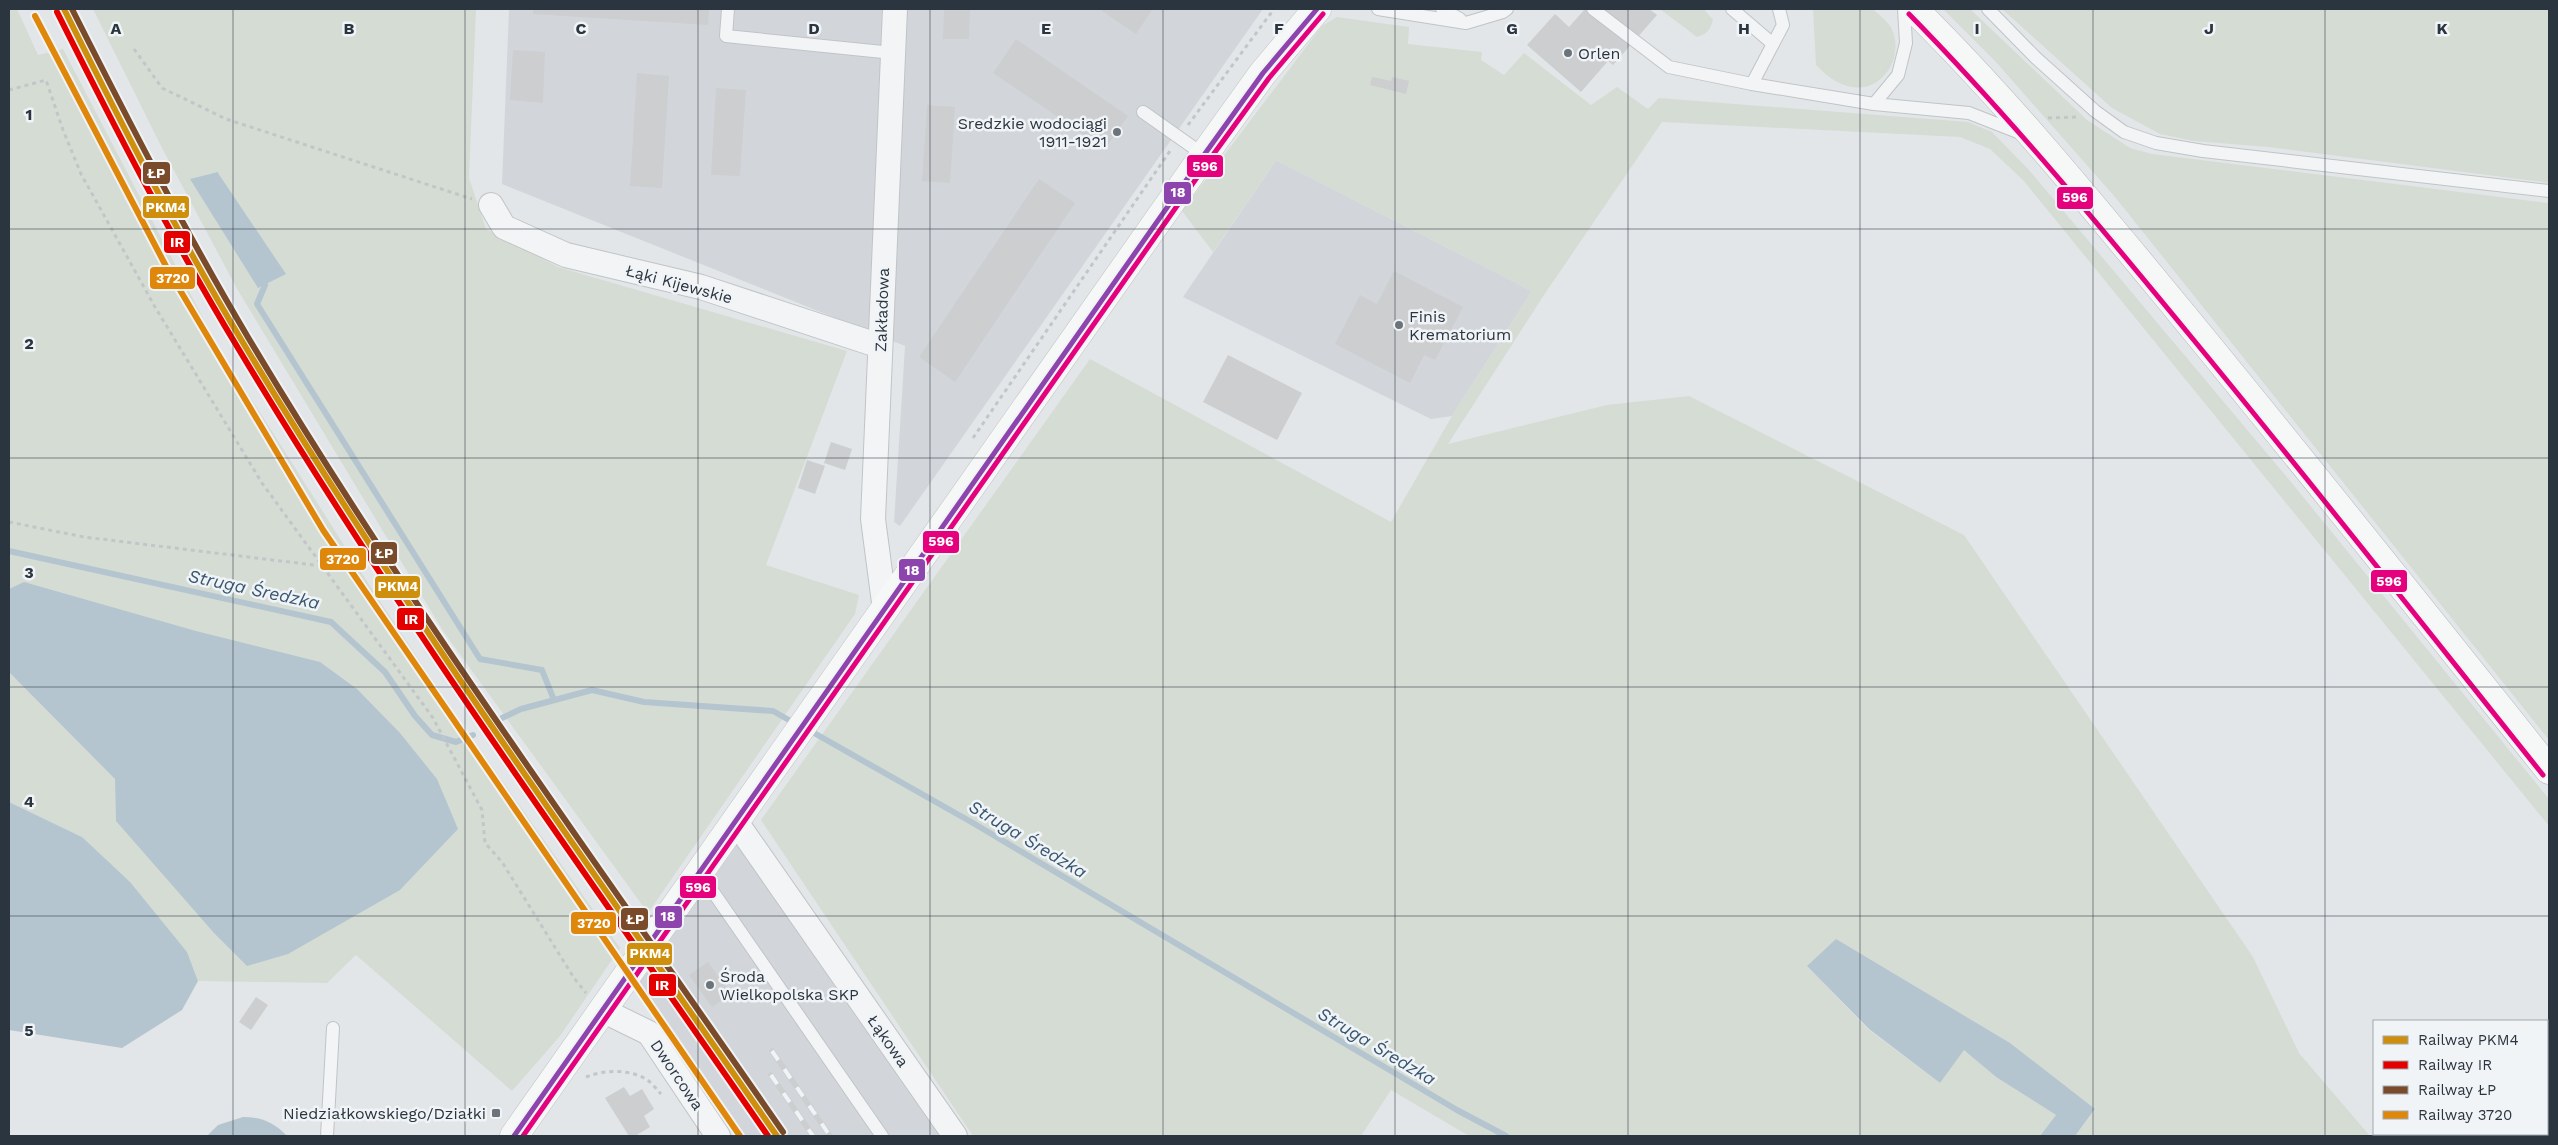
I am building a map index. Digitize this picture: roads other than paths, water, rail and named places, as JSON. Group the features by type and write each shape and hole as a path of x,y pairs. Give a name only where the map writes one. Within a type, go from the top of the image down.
{"main road":[{"path":"514,1136 1204,155 1264,73 1317,9"},
{"path":"1914,9 1975,70 2042,144 2266,416 2549,770"}],"street":[{"name":"Zakładowa","path":"885,610 873,519 895,9"},
{"name":"Łąki Kijewskie","path":"492,205 504,226 566,255 700,287 880,346"},
{"name":"Łąkowa","path":"736,822 955,1136"},
{"name":"Dworcowa","path":"602,1010 649,1033 718,1136"}],"lane":[{"path":"728,9 726,36 893,53"},
{"path":"1378,9 1466,22 1508,9"},
{"path":"1442,9 1466,22"},
{"path":"1593,9 1669,67 1752,84 1874,104 1969,113 2006,126 2042,144"},
{"path":"1732,9 1773,44"},
{"path":"1752,84 1783,26 1779,9"},
{"path":"1874,104 1898,75 1906,43 1904,9"},
{"path":"1988,9 2036,58 2095,111 2124,132 2156,143 2194,150 2549,191"},
{"path":"1143,112 1204,155"},
{"path":"700,873 882,1136"},
{"path":"327,1136 332,1028"}],"water":[{"path":"218,172 286,274 258,288 190,179"},
{"path":"24,582 196,631 320,662 357,689 400,733 437,779 458,829 400,890 288,954 247,966 214,933 116,821 115,779 9,672 9,589"},
{"path":"9,802 82,837 130,882 187,952 198,981 182,1010 122,1048 9,1030"},
{"path":"1836,939 2010,1043 2095,1109 2075,1136 2040,1136 2056,1115 1996,1077 1964,1050 1940,1083 1869,1029 1807,966"},
{"path":"243,1117 267,1121 287,1136 207,1136 218,1125"}],"waterway":[{"path":"265,285 257,304 480,659 542,670 554,700"},
{"name":"Struga Średzka","path":"9,551 331,622 385,672 415,716 432,735 456,742 473,735"},
{"name":"Struga Średzka","path":"502,718 521,709 592,690 644,702 773,711 796,724"},
{"name":"Struga Średzka","path":"807,729 973,823 1457,1110 1506,1136"}],"railway":[{"path":"772,1051 830,1136"},
{"path":"771,1075 813,1136"}],"rail line":[{"name":"PKM4","path":"64,9 174,222 245,346 308,447 438,647 572,843 777,1136"},
{"name":"ŁP","path":"72,9 202,257 311,441 509,740 783,1132"},
{"name":"IR","path":"57,12 122,140 190,266 300,449 430,648 768,1136"},
{"name":"3720","path":"35,16 168,270 323,530 740,1136"}],"place":[{"name":"Orlen","path":"1568,53"},
{"name":"Sredzkie wodociągi 1911-1921","path":"1117,132"},
{"name":"Finis Krematorium","path":"1399,325"},
{"name":"Środa Wielkopolska SKP","path":"710,985"},
{"name":"Niedziałkowskiego/Działki","path":"496,1113"}]}
